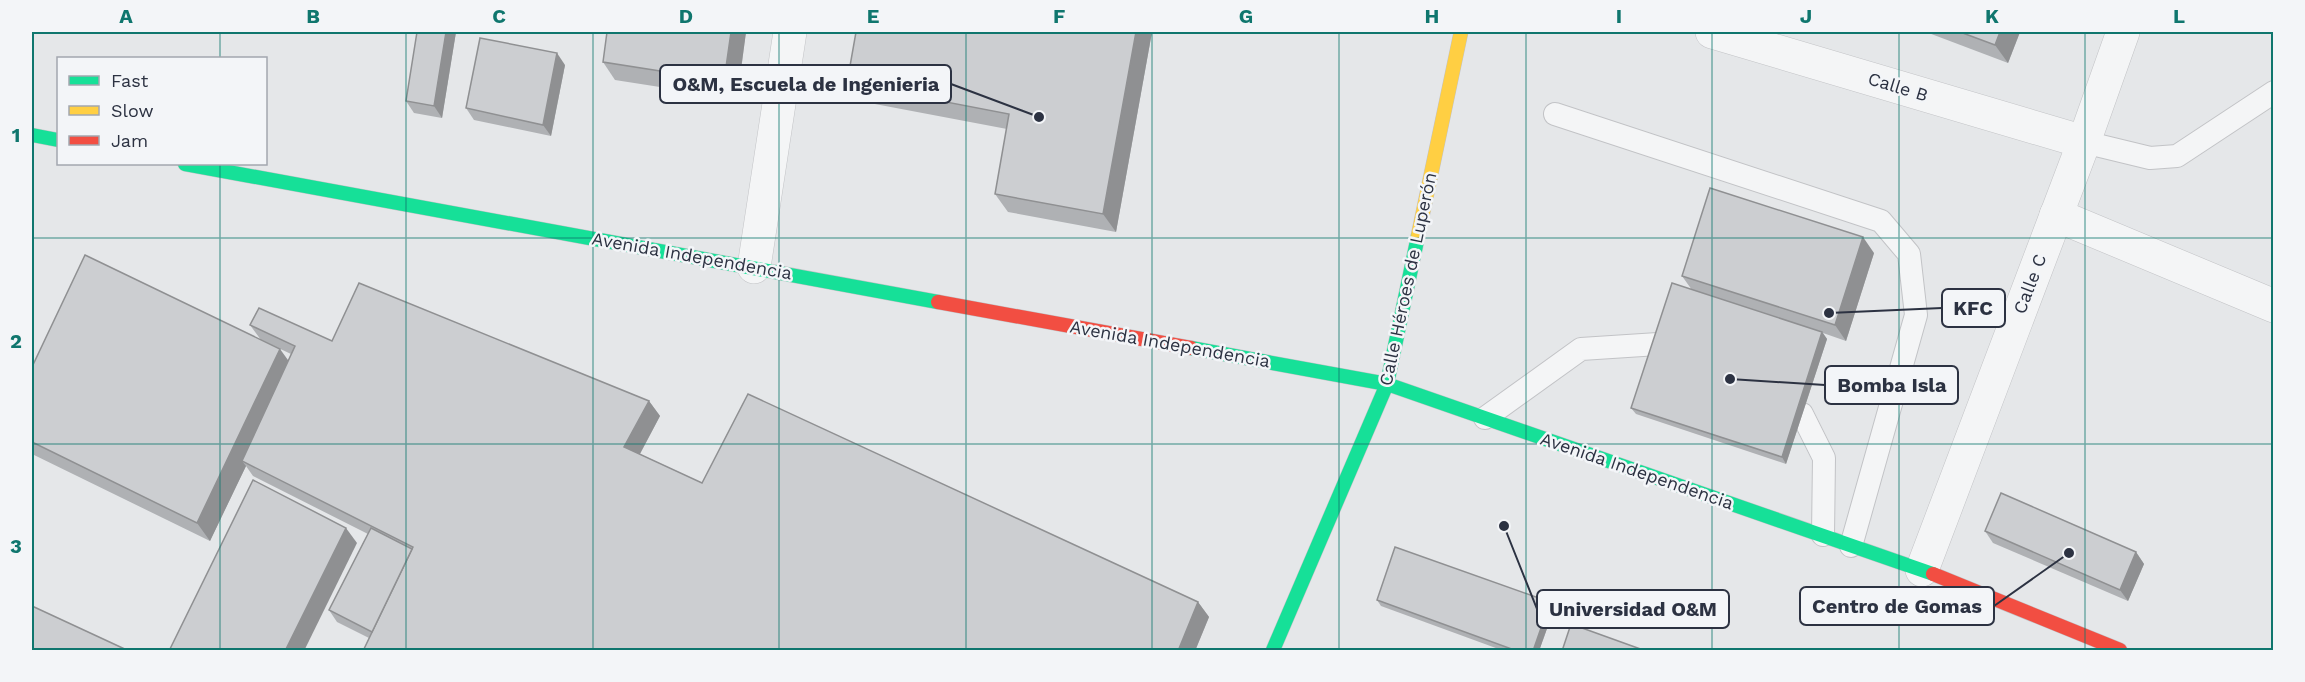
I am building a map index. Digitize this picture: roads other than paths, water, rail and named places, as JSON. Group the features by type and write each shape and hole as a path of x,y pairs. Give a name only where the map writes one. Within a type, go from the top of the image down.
{"main road":[{"name":"Calle Héroes de Luperón","path":"1273,651 1387,384 1461,32"},
{"path":"32,135 57,140"},
{"name":"Avenida Independencia","path":"191,165 1387,384 1922,570 2120,651"}],"street":[{"path":"754,267 790,32"},
{"name":"Calle B","path":"1712,32 2084,142"},
{"name":"Calle C","path":"1922,570 2084,142 2123,32"},
{"path":"2056,215 2274,306"}],"lane":[{"path":"2084,142 2150,158 2177,156 2274,92"},
{"path":"1555,114 1881,222 1909,254 1916,315 1851,546"},
{"path":"1485,418 1581,349 1658,344"},
{"path":"1802,414 1824,458 1823,535"}],"place":[{"name":"O&M, Escuela de Ingenieria","path":"1039,117"},
{"name":"KFC","path":"1829,313"},
{"name":"Bomba Isla","path":"1730,379"},
{"name":"Universidad O&M","path":"1504,526"},
{"name":"Centro de Gomas","path":"2069,553"}]}
